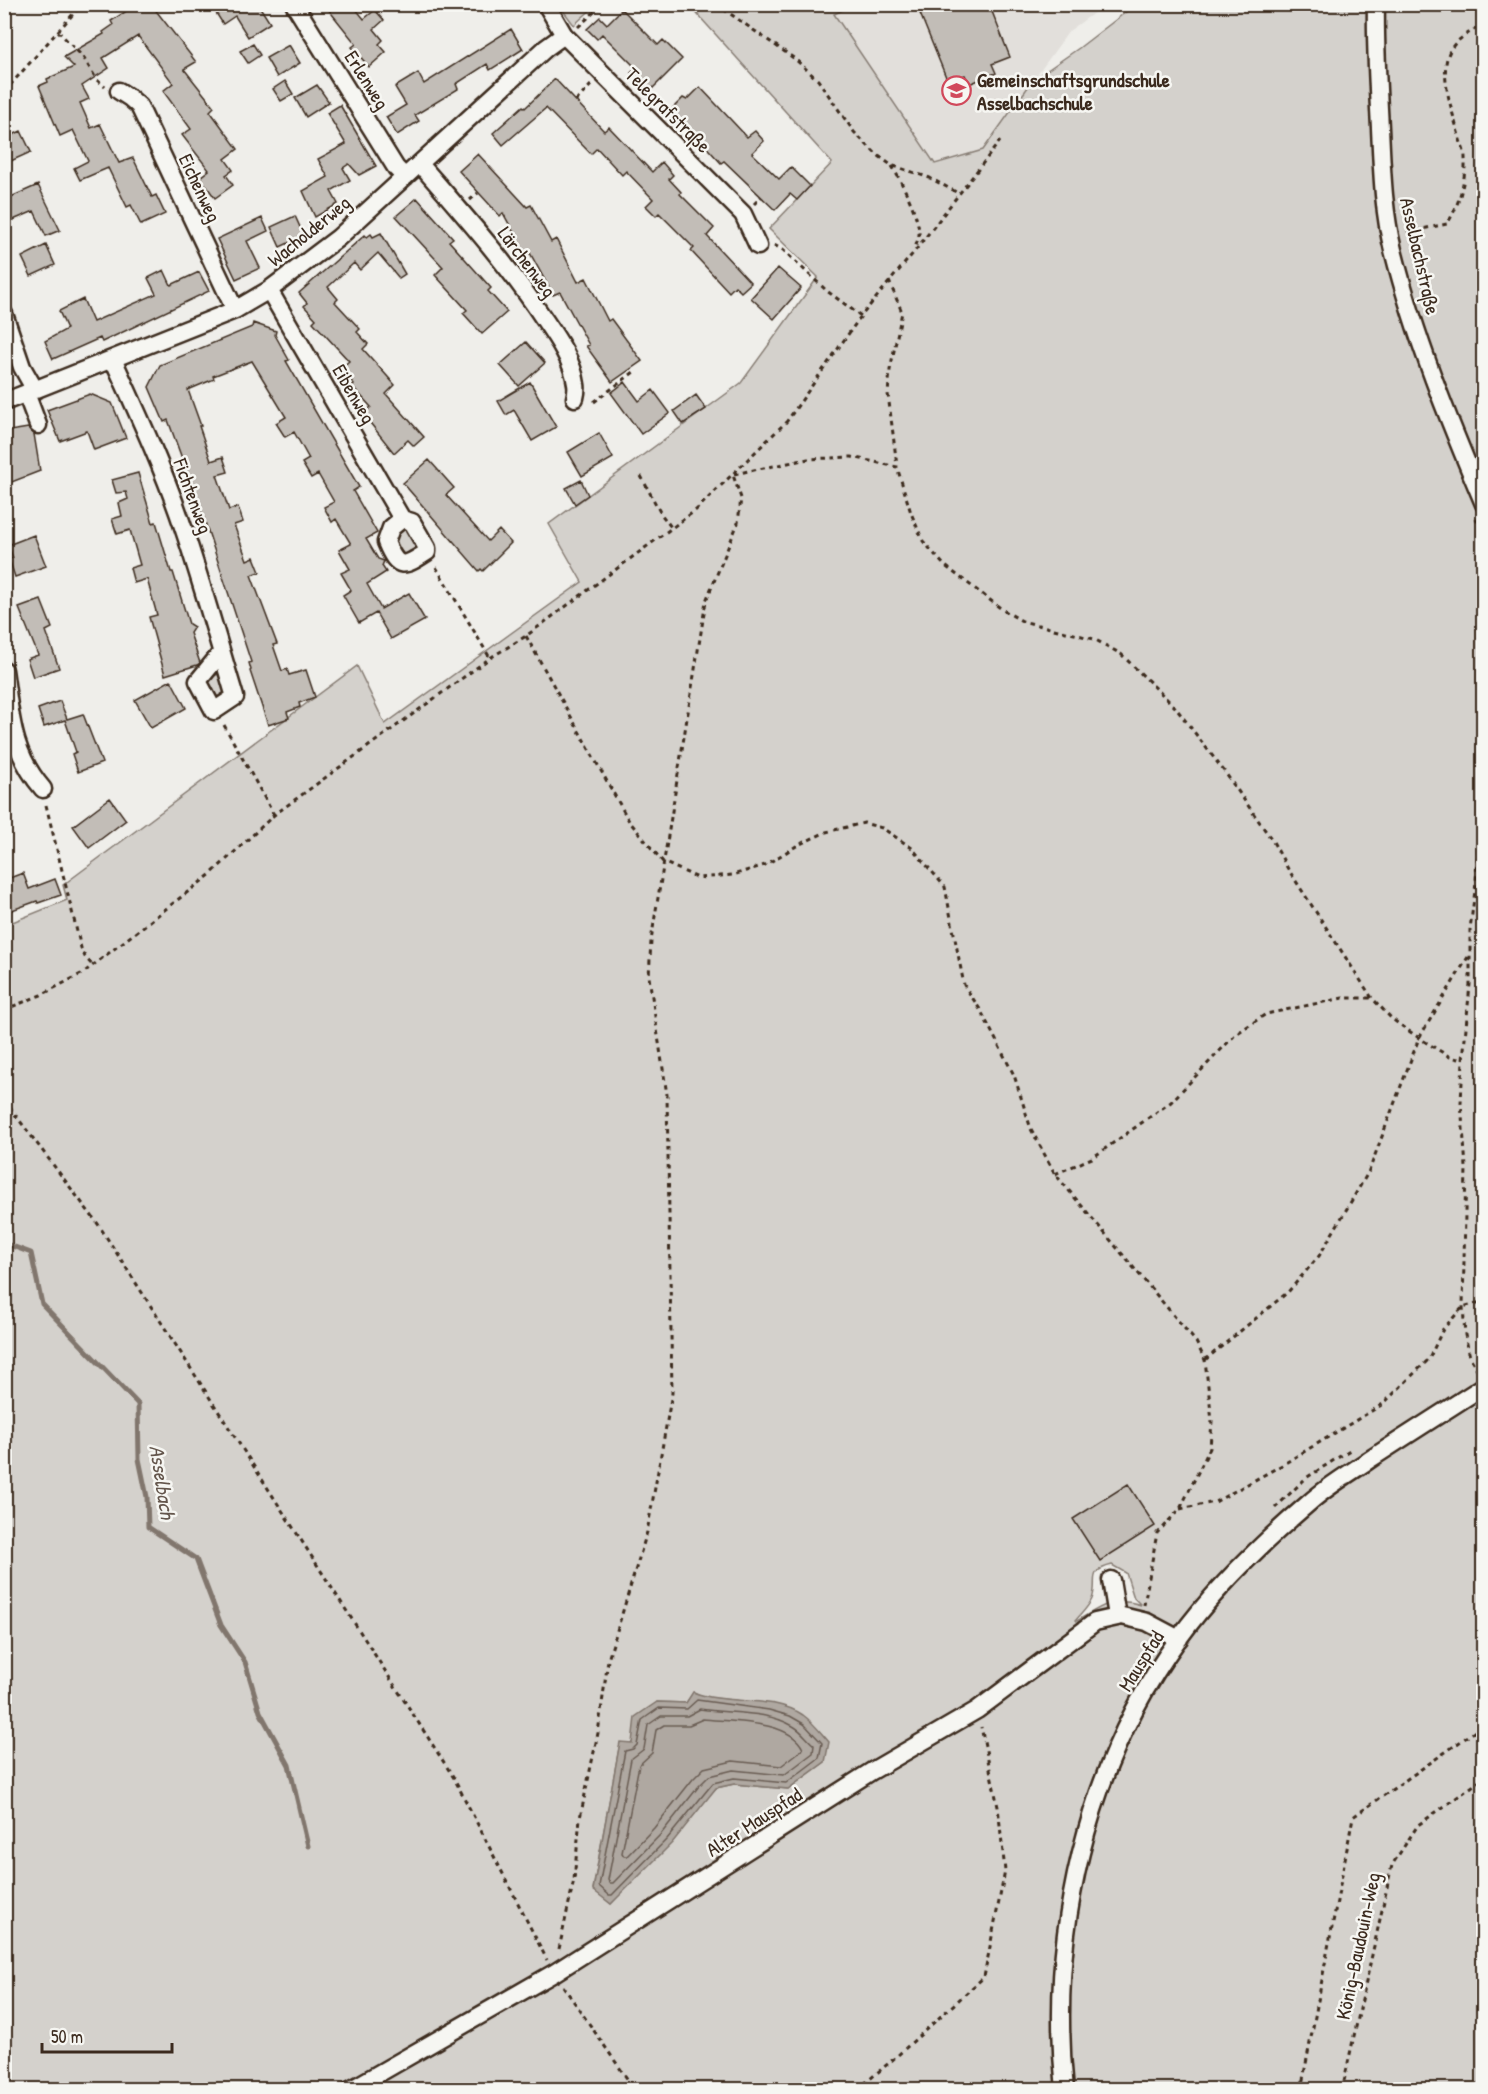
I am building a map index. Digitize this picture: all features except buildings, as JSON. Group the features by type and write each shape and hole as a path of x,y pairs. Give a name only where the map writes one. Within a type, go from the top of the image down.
{"street":[{"name":"Erlenweg","path":"294,4 396,168 405,177"},
{"name":"Telegrafstraße","path":"546,4 564,35 743,214 758,246"},
{"name":"Asselbachstraße","path":"1376,4 1383,178 1390,235 1419,339 1484,504"},
{"name":"Wacholderweg","path":"4,402 235,310 269,290 339,238 546,48 564,35"},
{"name":"Eichenweg","path":"119,91 139,106 235,310"},
{"name":"Lärchenweg","path":"420,164 489,244 555,334 568,360 576,384 575,398"},
{"name":"Eibenweg","path":"269,290 402,519 412,522 427,552"},
{"path":"4,314 30,391 38,424"},
{"name":"Fichtenweg","path":"113,359 160,466 183,527 235,698 219,709"},
{"path":"402,519 391,528 386,542 398,562 409,564 427,552"},
{"path":"219,709 214,711 198,681 221,653"},
{"path":"4,670 18,748 29,773 43,789"},
{"name":"Mauspfad","path":"1065,2090 1060,2033 1064,1951 1073,1887 1082,1849 1102,1788 1126,1729 1157,1672 1179,1639 1236,1570 1312,1500 1400,1439 1484,1386"},
{"path":"1111,1580 1117,1616"},
{"name":"Alter Mauspfad","path":"350,2090 554,1973 872,1771 977,1710 1095,1622 1117,1616 1141,1620 1179,1639"}],"path":[{"path":"4,92 82,4"},
{"path":"564,35 575,30 603,4"},
{"path":"716,4 795,59 818,80 854,132 876,154 891,165 930,178 959,193"},
{"path":"1390,235 1447,224 1453,215 1461,193 1466,156 1445,86 1445,70 1453,45 1484,24"},
{"path":"58,32 83,57 97,80 107,89 119,91"},
{"path":"576,101 601,74"},
{"path":"4,1010 40,995 93,966 211,874 274,815 490,658 525,636 696,510 788,421 861,316 915,251 1000,141"},
{"path":"891,165 902,183 913,211 919,233 915,251"},
{"path":"783,250 827,291 861,316"},
{"path":"889,281 902,312 888,394 897,466 911,513 923,541 944,565 1003,610 1022,621 1094,639 1121,654 1175,707 1224,771 1272,840 1372,998 1392,1019 1419,1038 1450,1057 1462,1060"},
{"path":"594,402 634,372"},
{"path":"733,475 808,459 852,457 897,466"},
{"path":"554,1973 574,1880 580,1818 598,1733 608,1660 647,1533 672,1393 667,1095 649,977 651,941 706,601 738,523 741,498 733,475"},
{"path":"641,476 661,514 671,527"},
{"path":"427,552 490,658"},
{"path":"525,636 629,821 663,862 698,878 733,874 765,865 798,845 826,832 864,823 882,828 912,848 945,887 964,985 981,1011 1014,1075 1031,1129 1055,1174 1196,1342 1205,1360 1212,1421 1210,1448 1180,1509 1157,1533 1141,1620"},
{"path":"219,709 222,723 274,815"},
{"path":"1484,814 1479,833 1469,956 1470,984 1462,1060 1461,1103 1466,1167 1463,1307 1466,1344 1477,1370 1484,1375"},
{"path":"48,815 81,948 93,966"},
{"path":"1205,1360 1288,1292 1319,1256 1369,1171 1419,1038 1469,956"},
{"path":"1055,1174 1092,1158 1171,1102 1236,1034 1266,1014 1343,998 1372,998"},
{"path":"4,1100 98,1224 454,1778 554,1973 635,2090"},
{"path":"1180,1509 1215,1502 1383,1404 1429,1359 1443,1329 1463,1307 1484,1301"},
{"path":"1477,1370 1484,1365"},
{"path":"1272,1510 1306,1478 1356,1446"},
{"path":"857,2090 984,1977 1005,1871 998,1807 977,1710"},
{"path":"1301,2090 1353,1817 1484,1725"},
{"name":"König-Baudouin-Weg","path":"1342,2090 1392,1865 1418,1825 1484,1778"}],"shaded area":[{"name":"Gemeinschaftsgrundschule Asselbachschule","path":"854,4 1105,5 1069,31 983,150 935,164 834,14"},
{"path":"559,5 596,5 574,25"},
{"path":"689,5 854,5 834,14 935,164 983,150 1033,80 1135,5 1483,5 1483,2089 5,2090 5,925 67,900 63,885 357,666 385,724 582,582 549,524 741,383 818,277 769,229 832,163","holes":["1112,1565 1126,1573 1134,1598 1141,1605 1115,1602 1100,1607 1077,1621 1092,1599 1096,1574","694,1692 704,1697 770,1704 825,1762 788,1789 734,1784 716,1788 611,1904 593,1889 620,1743 632,1743 657,1702 686,1703"]},
{"path":"401,530 408,530 418,548 405,556 401,554 394,542"},
{"path":"219,674 225,692 215,698 208,683"}],"water":[{"path":"693,1692 720,1699 763,1702 803,1715 829,1742 825,1762 788,1789 734,1784 716,1788 672,1843 611,1904 593,1890 620,1742 632,1743 635,1717 657,1702 686,1703"}],"waterway":[{"name":"Asselbach","path":"4,1243 31,1253 42,1304 138,1404 139,1459 147,1497 148,1527 196,1559 221,1625 245,1662 260,1712 289,1765 308,1846"}],"place":[{"name":"Gemeinschaftsgrundschule Asselbachschule","path":"956,91"}]}
